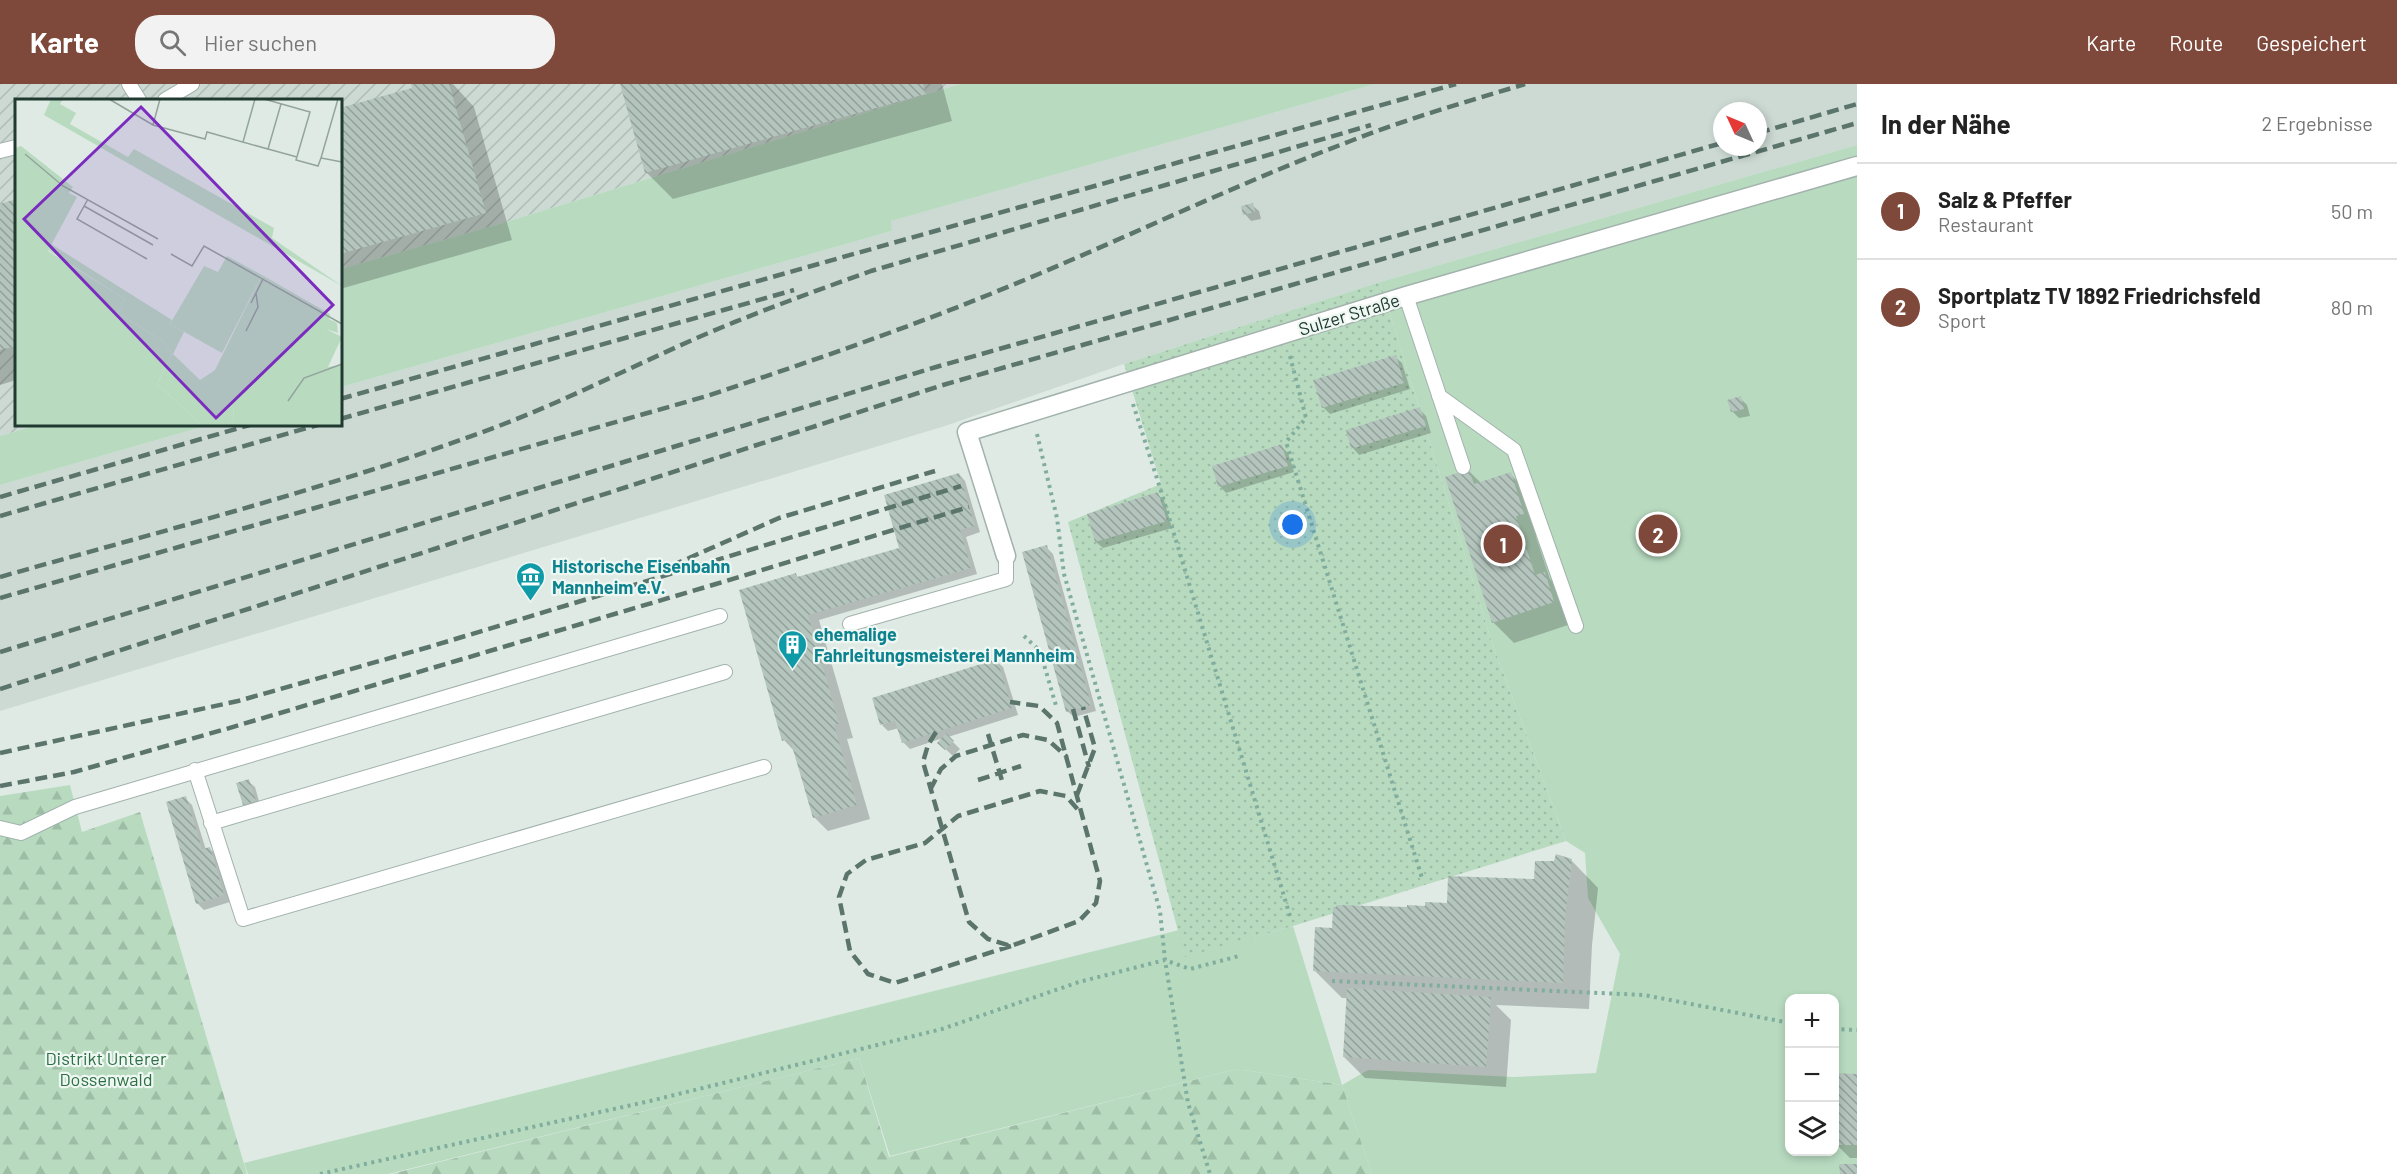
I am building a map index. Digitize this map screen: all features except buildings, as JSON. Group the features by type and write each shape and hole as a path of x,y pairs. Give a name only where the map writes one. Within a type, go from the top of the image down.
{"street":[{"name":"Sulzer Straße","path":"1006,556 967,432 1406,296 1857,166"}],"lane":[{"path":"129,84 138,99"},
{"path":"167,99 192,84"},
{"path":"0,151 15,147"},
{"path":"1406,296 1463,467"},
{"path":"1439,396 1514,450 1576,626"},
{"path":"850,624 1006,579 1006,556"},
{"path":"0,828 21,833 75,807 720,616"},
{"path":"211,823 725,672"},
{"path":"195,770 243,919 764,767"}],"path":[{"path":"1285,334 1306,418 1286,442 1422,878"},
{"path":"1126,384 1161,491 1290,916"},
{"path":"1032,412 1057,518 1064,574 1160,910 1165,960 1188,1103 1210,1174"},
{"path":"1023,636 1040,651 1057,709"},
{"path":"320,1174 650,1101 942,1029 1079,982 1165,960 1190,969 1239,956"},
{"path":"1332,981 1644,995 1785,1022"},
{"path":"1839,1029 1857,1030"}],"shaded area":[{"path":"0,84 960,84 496,225 342,269 342,99 15,99 15,426 34,426 0,436"},
{"path":"1375,84 1857,84 1857,145 1380,282 1124,364 945,426 0,711 0,485 206,426 342,426 342,387 892,231 890,221"}],"green space":[{"path":"960,84 1375,84 891,221 892,231 342,387 342,269 496,225"},
{"path":"1857,145 1857,1174 1372,1174 1342,1085 1368,1070 1514,1077 1596,1073 1620,954 1588,898 1585,853 1566,841 1492,643 1380,282"},
{"path":"1380,282 1492,643 1566,841 1293,926 1185,957 1068,522 1161,484 1124,364"},
{"path":"34,426 206,426 0,485 0,436"},
{"name":"Distrikt Unterer Dossenwald","path":"70,785 82,832 140,812 247,1174 0,1174 0,796"},
{"path":"1293,926 1342,1085 1237,1069 890,1156 859,1058 388,1174 248,1174 244,1163 1179,930 1185,956"},
{"path":"859,1058 889,1157 1237,1069 1342,1085 1372,1174 391,1174"}],"railway":[{"path":"342,398 1456,84"},
{"path":"0,598 707,396 860,344 973,301 1263,176 1348,142 1414,118 1525,84"},
{"path":"1767,130 1857,104"},
{"path":"0,689 943,385 1857,123"},
{"path":"0,577 302,491 421,454 509,422 726,326 871,271 1371,125"},
{"path":"0,652 936,367 1713,146"},
{"path":"342,418 794,290"},
{"path":"0,497 246,426"},
{"path":"0,516 314,426"},
{"path":"671,566 779,518 935,471"},
{"path":"0,753 238,701 429,647 961,486"},
{"path":"0,786 74,772 226,729 969,507"},
{"path":"936,732 928,745 923,762 969,922 988,939 1011,946 1079,921 1096,903 1100,881 1057,723 1039,706 1010,702"},
{"path":"1077,795 1095,748 1083,707"},
{"path":"1073,709 1089,767"},
{"path":"988,734 1003,784"},
{"path":"930,790 941,769 956,756 1023,735 1048,740 1067,757"},
{"path":"978,780 1021,766"},
{"path":"1011,946 895,983 868,974 850,951 839,897 847,874 866,860 925,843 958,816 1040,791 1066,796 1080,812"}],"place":[{"name":"Sportplatz TV 1892 Friedrichsfeld","path":"1658,534"},
{"name":"Salz & Pfeffer","path":"1503,544"},
{"name":"Historische Eisenbahn Mannheim e.V.","path":"531,602"},
{"name":"ehemalige Fahrleitungsmeisterei Mannheim","path":"793,670"}]}
